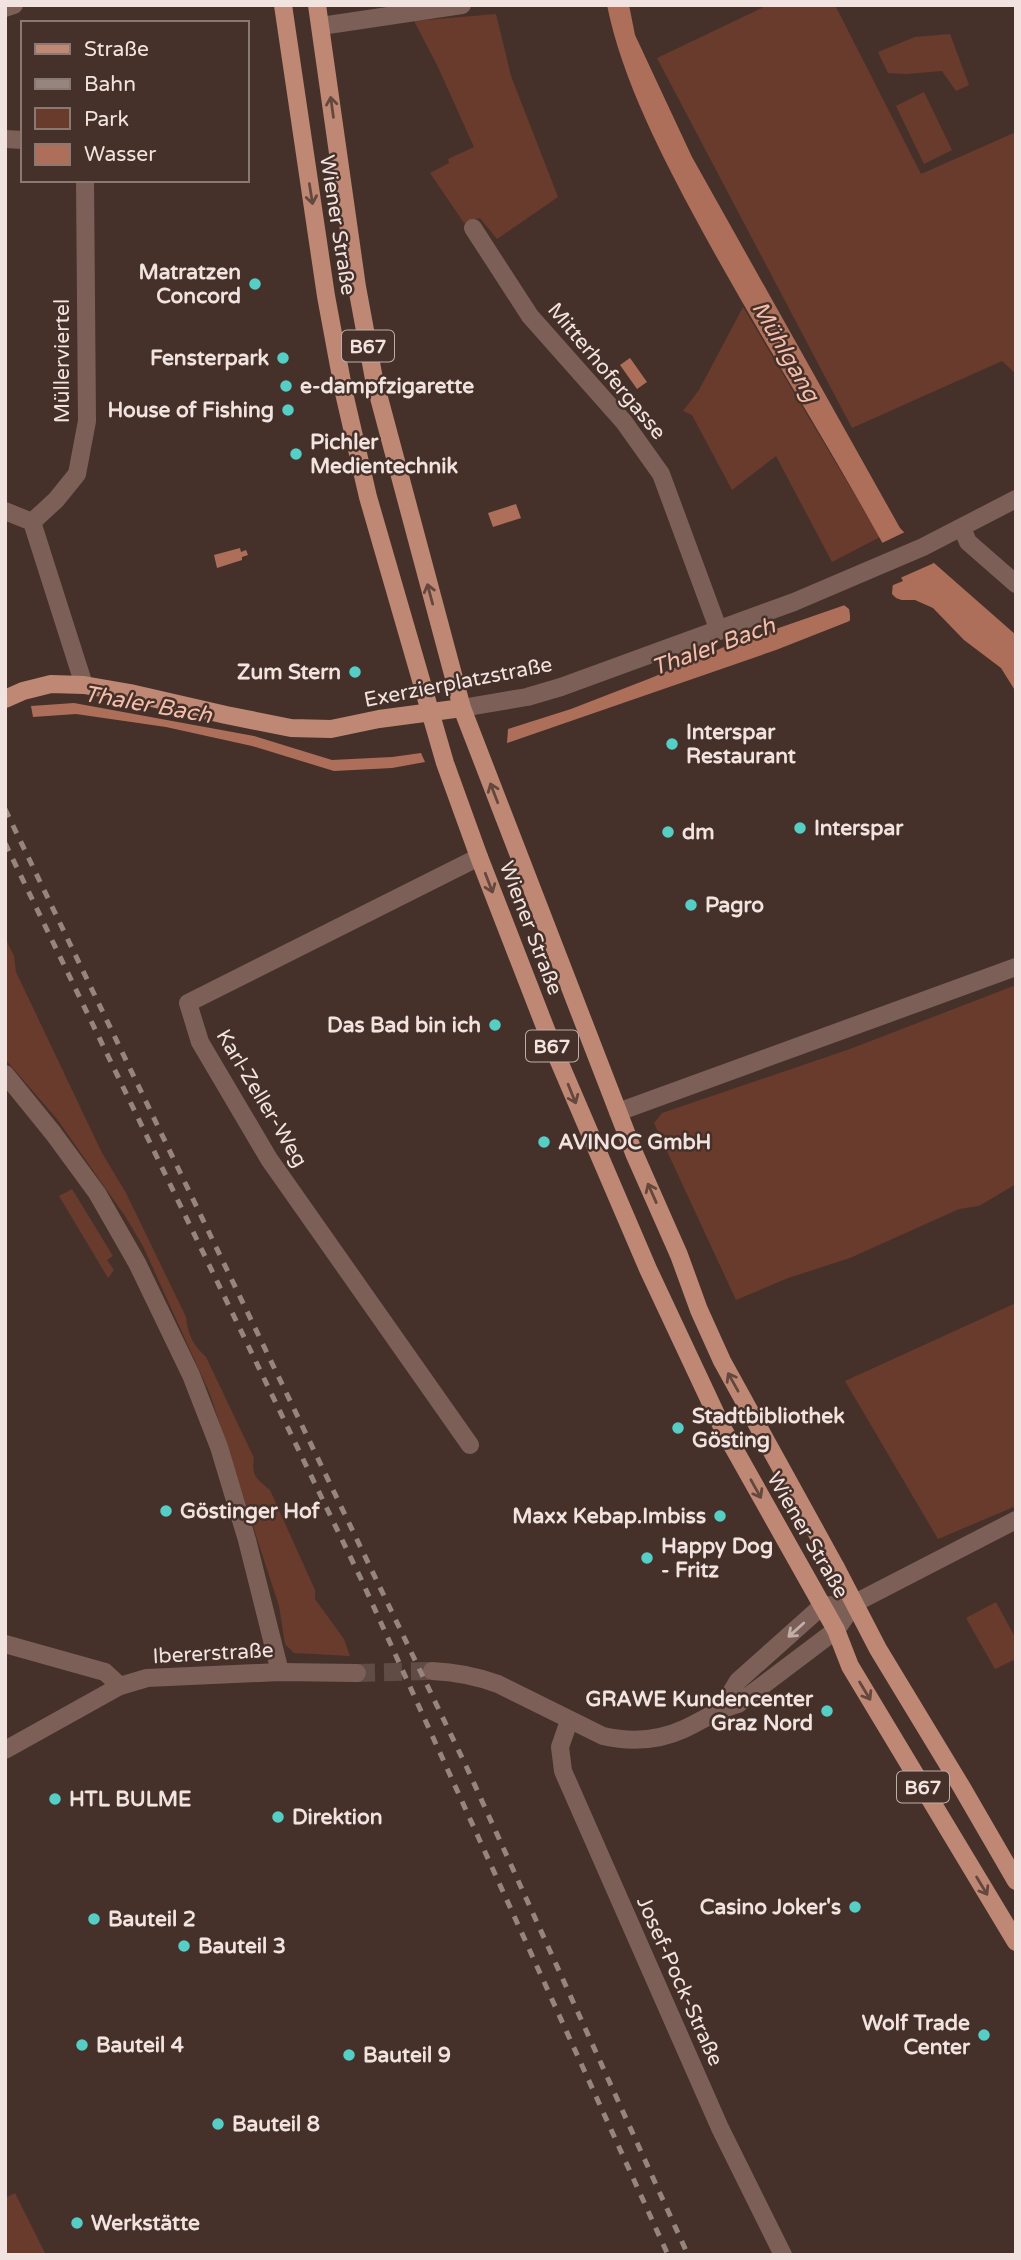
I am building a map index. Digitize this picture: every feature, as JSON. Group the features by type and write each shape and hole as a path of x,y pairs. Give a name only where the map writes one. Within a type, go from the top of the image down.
{"main road":[{"name":"Wiener Straße","path":"283,5 326,296 344,393 368,497 430,714 479,857 552,1045 648,1269 723,1429 836,1630 850,1666 1016,1942"},
{"name":"Wiener Straße","path":"317,5 357,287 374,379 462,708 618,1112 722,1361 878,1649 1016,1881"},
{"name":"Exerzierplatzstraße","path":"5,699 51,684 84,685 130,692 291,728 331,729 379,719 462,708"}],"street":[{"path":"5,8 14,5"},
{"path":"321,26 462,5"},
{"name":"Müllerviertel","path":"32,522 56,500 77,474 87,421 85,182"},
{"name":"Mitterhofergasse","path":"473,228 530,316 624,422 661,474 719,631"},
{"name":"Exerzierplatzstraße","path":"462,708 527,697 561,687 719,631 923,547 1016,499"},
{"path":"5,512 32,522 84,685"},
{"path":"962,528 968,542 1016,584"},
{"name":"Karl-Zeller-Weg","path":"470,1445 269,1159 200,1042 188,1003 479,857"},
{"path":"618,1112 1016,967"},
{"path":"5,1074 97,1193 137,1264 191,1375 223,1460 247,1540 280,1672"},
{"name":"Wiener Straße","path":"855,1603 1016,1520"},
{"path":"721,1709 738,1681 822,1606 855,1603"},
{"path":"432,1671 461,1673 491,1681 603,1736 640,1741 681,1731 721,1709 738,1704 836,1630 855,1603"},
{"path":"5,1644 105,1672 120,1686"},
{"name":"Ibererstraße","path":"5,1750 120,1686 148,1678 280,1672 357,1673"},
{"name":"Josef-Pock-Straße","path":"569,1721 560,1747 563,1771 720,2128 783,2255"}],"green space":[{"path":"768,5 835,5 921,174 1016,132 1016,374 1002,361 852,428 657,58"},
{"path":"496,14 511,76 558,197 497,239 480,218 464,223 430,173 449,163 448,159 474,147 414,21"},
{"path":"950,34 969,85 956,91 942,71 888,73 878,52 915,37"},
{"path":"924,92 952,150 924,164 896,106"},
{"path":"743,307 880,537 832,562 776,456 732,490 692,415 683,411 699,390"},
{"path":"5,938 14,956 16,972 102,1153 126,1193 186,1317 192,1339 206,1357 254,1458 254,1474 270,1490 315,1590 315,1599 344,1639 350,1656 294,1653 285,1644 279,1606 210,1394 143,1246 57,1119 5,1059"},
{"path":"1016,985 1016,1184 979,1206 959,1209 850,1258 788,1278 736,1300 654,1123 662,1113 850,1049"},
{"path":"72,1189 113,1256 107,1260 114,1270 108,1278 59,1196"},
{"path":"1016,1303 1016,1506 938,1539 845,1381"},
{"path":"996,1602 1016,1639 1016,1659 995,1669 966,1618"},
{"path":"15,2193 46,2255 5,2255 5,2198"}],"water":[{"name":"Mühlgang","path":"607,5 629,5 635,35 692,157 900,528 934,563 1016,635 1016,692 1001,668 964,640 933,608 915,600 903,600 776,650 507,743 508,729 571,709 724,647 845,605 903,581 724,270 672,173 633,90"},
{"path":"630,358 647,382 637,389 620,365"},
{"path":"516,504 521,518 493,527 488,513"},
{"path":"240,548 241,552 246,550 248,555 242,557 242,560 217,568 214,555"},
{"name":"Thaler Bach","path":"74,703 254,736 332,760 421,753 425,762 392,768 334,771 252,746 166,727 76,714 33,717 31,706"}],"pier":[{"path":"907,531 921,544 934,563 898,579 880,544"},
{"path":"895,580 892,594 907,602 846,626 850,620 849,609 840,602"}],"tunnel":[{"path":"357,1673 432,1671"}],"railway":[{"path":"5,809 467,1768 688,2255"},
{"path":"5,843 362,1581 668,2255"}],"place":[{"name":"Matratzen Concord","path":"255,284"},
{"name":"Fensterpark","path":"283,358"},
{"name":"e-dampfzigarette","path":"286,386"},
{"name":"House of Fishing","path":"288,410"},
{"name":"Pichler Medientechnik","path":"296,454"},
{"name":"Zum Stern","path":"355,672"},
{"name":"Interspar Restaurant","path":"672,744"},
{"name":"Interspar","path":"800,828"},
{"name":"dm","path":"668,832"},
{"name":"Pagro","path":"691,905"},
{"name":"Das Bad bin ich","path":"495,1025"},
{"name":"AVINOC GmbH","path":"544,1142"},
{"name":"Stadtbibliothek Gösting","path":"678,1428"},
{"name":"Göstinger Hof","path":"166,1511"},
{"name":"Maxx Kebap.Imbiss","path":"720,1516"},
{"name":"Happy Dog - Fritz","path":"647,1558"},
{"name":"GRAWE Kundencenter Graz Nord","path":"827,1711"},
{"name":"HTL BULME","path":"55,1799"},
{"name":"Direktion","path":"278,1817"},
{"name":"Casino Joker's","path":"855,1907"},
{"name":"Bauteil 2","path":"94,1919"},
{"name":"Bauteil 3","path":"184,1946"},
{"name":"Wolf Trade Center","path":"984,2035"},
{"name":"Bauteil 4","path":"82,2045"},
{"name":"Bauteil 9","path":"349,2055"},
{"name":"Bauteil 8","path":"218,2124"},
{"name":"Werkstätte","path":"77,2223"}]}
